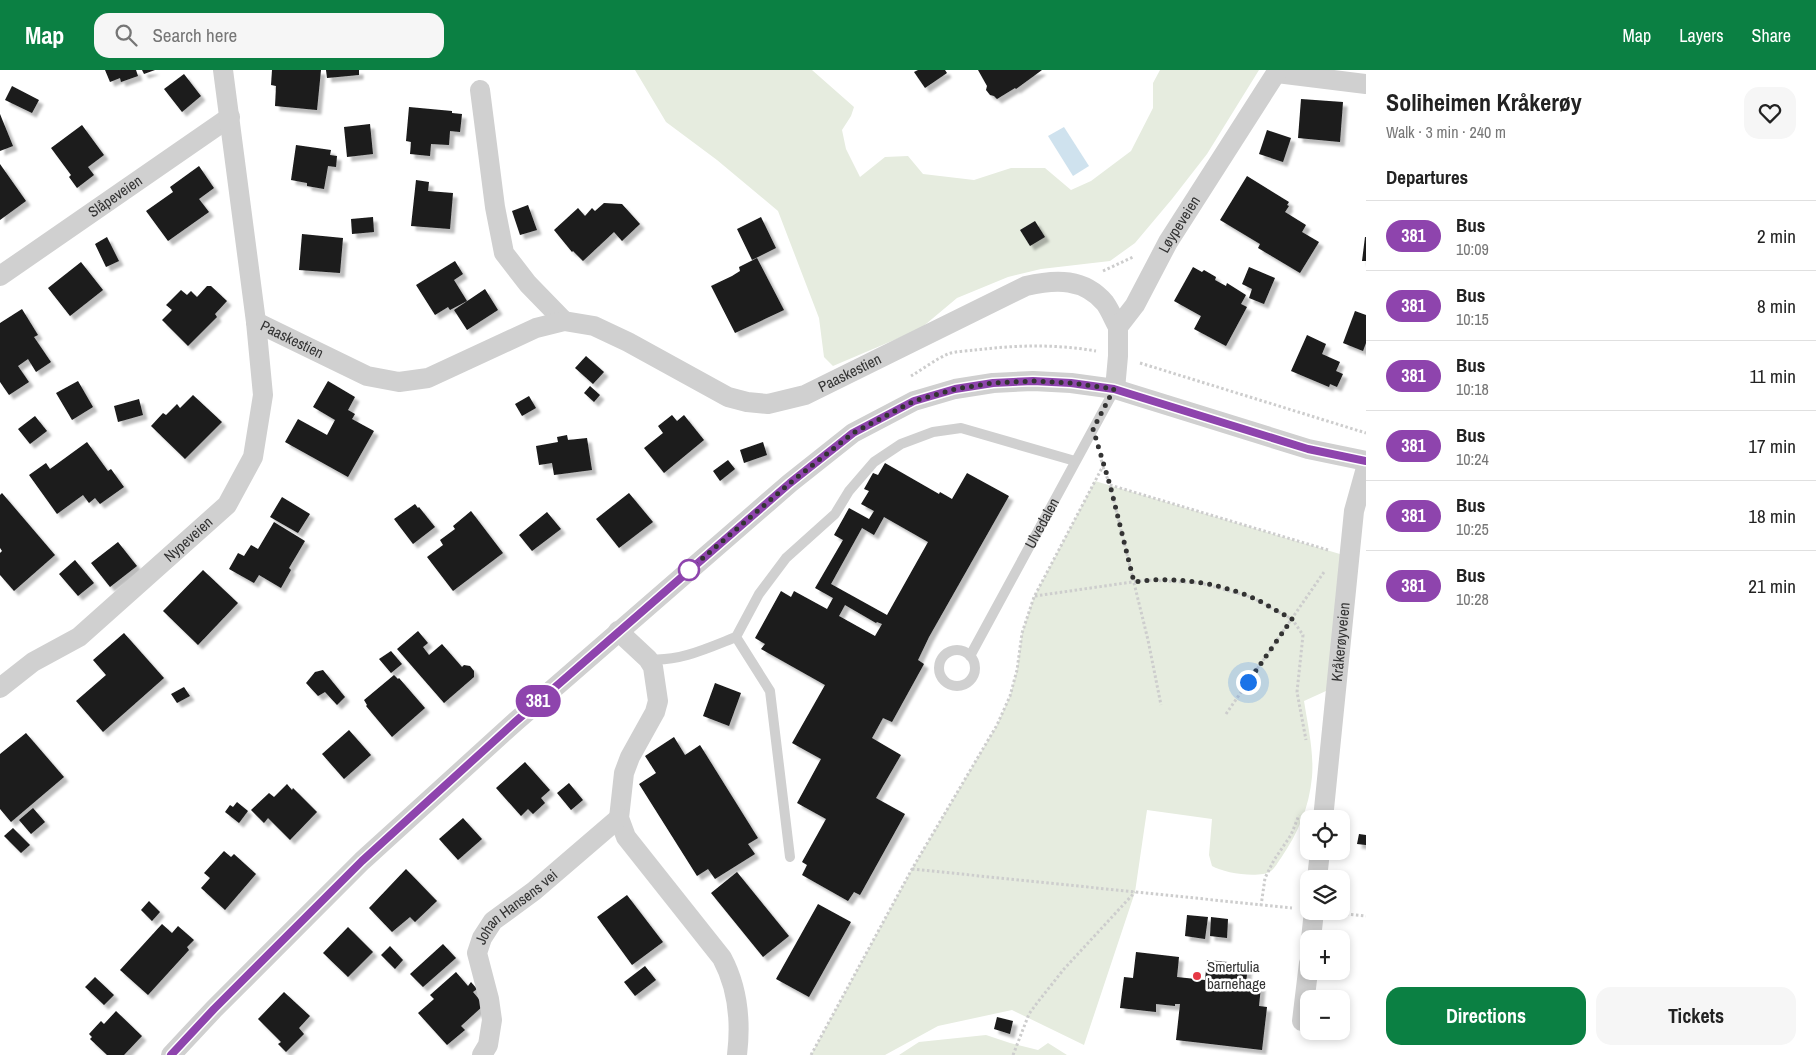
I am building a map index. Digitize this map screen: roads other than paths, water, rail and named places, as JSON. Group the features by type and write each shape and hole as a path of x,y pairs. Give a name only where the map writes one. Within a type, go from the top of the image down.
{"street":[{"name":"Paaskestien","path":"224,70 256,322 367,376 399,382 428,378 536,328 564,321 594,326 628,342 728,397 768,404 805,395 1026,286 1050,281 1074,283 1089,289 1105,304 1118,327"},
{"path":"1277,71 1366,84"},
{"name":"Løypeveien","path":"1118,327 1135,305 1168,242 1277,71"},
{"path":"480,90 495,207 504,253 528,284 564,321"},
{"name":"Slåpeveien","path":"0,276 230,117"},
{"name":"Nypeveien","path":"0,688 32,662 79,637 228,505 253,457 263,395 256,322"},
{"path":"1114,389 1118,356 1118,327"},
{"path":"171,1055 214,1009 362,861 515,722 790,483 853,433 914,401 955,389 993,383 1033,381 1071,383 1114,389 1308,449 1366,461"},
{"name":"Kråkerøyveien","path":"1324,810 1343,555 1366,468"},
{"path":"618,632 648,659 653,667 658,701 655,712 630,757 624,772 618,818 626,837 728,968 738,1009 737,1055"},
{"name":"Johan Hansens vei","path":"482,1055 488,1045 492,1020 489,999 477,953 482,938 493,921 534,891 618,818"}],"lane":[{"name":"Ulvedalen","path":"970,656 1114,389"},
{"path":"648,659 670,659 710,648 736,638 759,594 786,558 835,514 849,491 874,462 901,444 933,432 961,428 1075,461"},
{"path":"736,638 770,691 790,856"}],"water":[{"path":"1064,127 1089,166 1073,176 1048,136"}],"place":[{"name":"Smertulia barnehage","path":"1197,976"}]}
